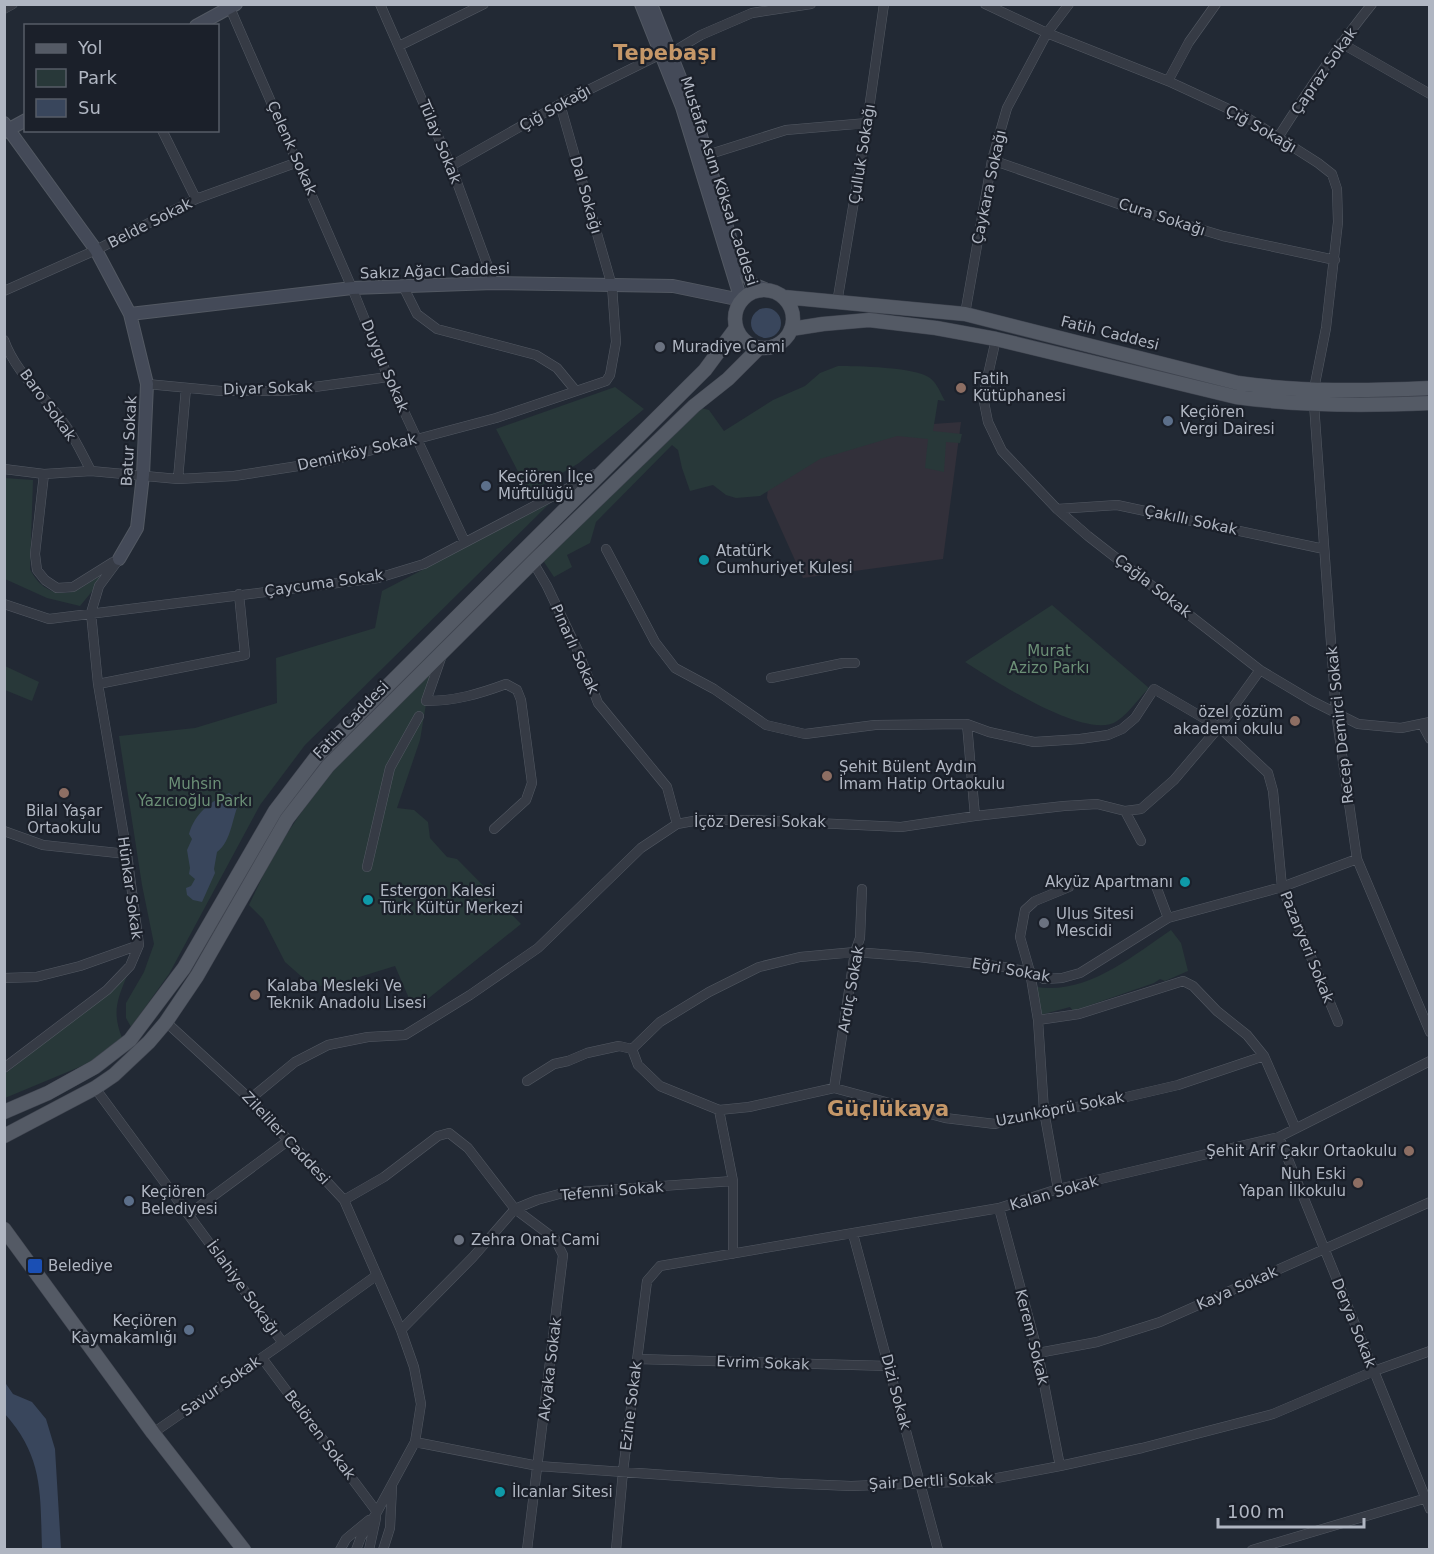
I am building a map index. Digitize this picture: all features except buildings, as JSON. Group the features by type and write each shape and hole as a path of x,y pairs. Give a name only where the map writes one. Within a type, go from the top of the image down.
{"main road":[{"path":"765,289 784,297 792,312 791,329 786,338 778,344 769,348 759,348 745,341 736,328 734,318 741,300 752,292 765,289"},
{"name":"Fatih Caddesi","path":"784,297 965,314 1238,383 1276,388 1378,391 1430,388"},
{"path":"791,329 869,320 936,328 996,339 1236,397 1314,404 1430,403"},
{"name":"Fatih Caddesi","path":"4,1112 48,1094 95,1067 130,1040 184,968 275,811 317,756 705,370 736,328"},
{"name":"Fatih Caddesi","path":"4,1136 95,1088 114,1075 149,1042 166,1022 197,976 287,819 328,766 533,562 694,406 728,380 759,348"},
{"path":"6,1230 153,1433 244,1550"},
{"path":"230,1533 236,1550"}],"street":[{"path":"4,9 13,4"},
{"name":"Tülay Sokak","path":"380,4 451,166 494,283"},
{"path":"399,46 484,4"},
{"name":"Mustafa Asım Köksal Caddesi","path":"641,4 696,118 735,255 752,284 765,289"},
{"name":"Mustafa Asım Köksal Caddesi","path":"651,4 741,300"},
{"name":"Çığ Sokağı","path":"451,166 560,104 752,12 811,4"},
{"name":"Çulluk Sokağı","path":"837,303 884,4"},
{"name":"Çığ Sokağı","path":"986,4 1047,33 1168,81 1246,117 1332,174 1337,189 1338,222 1335,260 1326,328 1314,389"},
{"name":"Çaykara Sokağı","path":"965,314 992,160 1007,108 1047,33 1069,4"},
{"path":"1168,81 1189,42 1216,4"},
{"name":"Çapraz Sokak","path":"1278,139 1313,81 1372,4"},
{"path":"200,24 233,6"},
{"name":"Çelenk Sokak","path":"233,6 352,288"},
{"path":"1341,43 1430,94"},
{"name":"Dal Sokağı","path":"560,104 612,286"},
{"path":"6,128 24,121"},
{"path":"708,154 786,130 867,123"},
{"name":"Batur Sokak","path":"6,128 96,250 130,314 147,384 143,475 137,528 119,559 73,586 57,588 45,580 37,570 35,554 44,474"},
{"path":"163,132 196,199"},
{"name":"Cura Sokağı","path":"992,160 1223,236 1335,260"},
{"name":"Belde Sokak","path":"4,291 96,250 196,199 298,162"},
{"name":"Sakız Ağacı Caddesi","path":"130,314 352,288 494,283 673,286 741,300"},
{"path":"403,286 417,314 437,329 536,355 557,368 576,391"},
{"name":"Demirköy Sokak","path":"4,469 44,474 91,471 178,479 234,476 324,462 496,418 606,381 610,375 616,342 612,286"},
{"name":"Duygu Sokak","path":"352,288 388,377 465,542"},
{"name":"Çağla Sokak","path":"996,339 983,397 988,422 1002,451 1057,509 1088,536 1260,670 1358,724 1401,728 1426,723"},
{"name":"Baro Sokak","path":"4,340 32,386 66,426 91,471"},
{"name":"Diyar Sokak","path":"147,384 221,391 285,391 388,377"},
{"path":"178,479 186,388"},
{"name":"Recep Demirci Sokak","path":"1314,404 1336,713 1357,859 1430,1032"},
{"name":"Çaycuma Sokak","path":"4,604 49,619 378,578 424,564 605,469"},
{"name":"Çakıllı Sokak","path":"1057,509 1117,505 1324,549"},
{"name":"Pazaryeri Sokak","path":"606,549 655,642 675,668 714,689 766,725 805,734 875,724 967,724 989,732 1034,741 1080,739 1108,735 1122,729 1135,718 1154,688 1219,728 1268,773 1282,887 1338,1022"},
{"name":"Hünkar Sokak","path":"4,1068 107,990 130,966 139,945 127,855 98,684 91,613 99,586 119,559"},
{"name":"Pınarlı Sokak","path":"533,562 578,651 598,703 667,787 677,824"},
{"path":"98,684 245,655 239,594"},
{"path":"444,650 426,701 476,696 506,684 517,690 521,700 532,783 525,800 494,829"},
{"path":"771,678 843,663 855,663"},
{"path":"1141,841 1125,811 1141,809 1174,780 1219,728 1260,670"},
{"path":"368,867 390,768 419,716"},
{"path":"1426,723 1430,739"},
{"path":"967,724 975,816"},
{"name":"İçöz Deresi Sokak","path":"250,1099 296,1062 327,1045 368,1036 405,1035 470,995 538,948 641,848 677,824 699,820 752,820 901,827 975,816 1097,804 1125,811"},
{"path":"4,831 43,845 127,855"},
{"name":"Eğri Sokak","path":"632,1049 660,1022 709,992 759,967 800,957 855,952 918,957 1030,972 1044,979 1062,978 1080,974 1168,918 1282,887 1357,859"},
{"path":"1156,886 1168,918"},
{"path":"1058,1189 1044,1112 1038,1020 1030,972 1020,937 1025,910 1035,901 1069,887"},
{"name":"Ardıç Sokak","path":"834,1088 855,952 860,938 862,889"},
{"path":"4,978 36,977 80,966 139,945"},
{"path":"1038,1020 1079,1014 1183,981 1193,986 1217,1011 1247,1035 1264,1056 1295,1127"},
{"name":"Zileliler Caddesi","path":"166,1022 250,1099 344,1200 401,1330 414,1367 421,1404 415,1442 356,1550"},
{"path":"526,1080 554,1064 586,1053 619,1046 632,1049"},
{"name":"Uzunköprü Sokak","path":"632,1049 639,1065 660,1086 719,1110 750,1107 834,1088 945,1118 995,1124 1178,1085 1264,1056"},
{"name":"Kalan Sokak","path":"660,1266 999,1208 1058,1189 1279,1137 1430,1060"},
{"name":"İslahiye Sokağı","path":"95,1088 283,1343"},
{"path":"719,1110 733,1182 733,1254"},
{"name":"Akyaka Sokak","path":"344,1200 384,1177 438,1136 449,1133 468,1148 515,1209 555,1239 563,1255 527,1550"},
{"name":"Derya Sokak","path":"1279,1137 1430,1509"},
{"path":"189,1214 289,1140"},
{"name":"Tefenni Sokak","path":"401,1330 473,1257 515,1209 563,1193 733,1182"},
{"name":"Kaya Sokak","path":"1038,1353 1097,1342 1160,1322 1430,1202"},
{"name":"Kerem Sokak","path":"999,1208 1038,1353 1060,1467"},
{"name":"Dizi Sokak","path":"853,1234 938,1550"},
{"name":"Ezine Sokak","path":"616,1550 623,1472 647,1281 660,1266"},
{"name":"Savur Sokak","path":"153,1433 377,1275"},
{"name":"Şair Dertli Sokak","path":"415,1442 538,1466 780,1484 851,1486 981,1481 1060,1467 1273,1414 1374,1371 1430,1351"},
{"name":"Belören Sokak","path":"262,1358 377,1512"},
{"name":"Evrim Sokak","path":"637,1359 889,1366"},
{"path":"383,1550 390,1528 392,1485"},
{"path":"1252,1550 1427,1497"},
{"path":"370,1547 377,1512"},
{"path":"340,1550 346,1539 377,1512"}],"shaded area":[{"path":"961,422 943,559 803,578 767,498 769,475 891,427"}],"green space":[{"path":"838,366 899,369 923,374 932,380 945,401 938,400 933,431 962,434 960,443 946,442 944,472 925,468 928,439 897,436 820,459 760,496 736,498 726,495 713,485 690,491 678,450 672,445 596,522 590,543 567,555 572,567 554,577 542,559 701,408 709,410 724,431 773,400 805,386 820,373"},
{"path":"615,387 644,409 579,463 529,493 496,429"},
{"path":"4,478 33,480 30,569 43,586 55,592 70,592 102,575 80,606 47,598 5,579"},
{"name":"Muhsin Yazıcıoğlu Parkı","path":"550,503 305,745 260,805 169,974 131,1027 126,1018 126,1003 144,972 154,944 142,885 119,736 195,728 277,703 276,658 375,628 382,591"},
{"name":"Murat Azizo Parkı","path":"1052,605 1149,688 1117,721 1103,725 1084,723 1063,716 1017,694 965,662"},
{"path":"5,666 39,682 32,701 5,690"},
{"path":"432,668 420,740 397,808 414,810 428,822 430,838 447,857 457,859 521,924 414,1010 395,966 327,987 310,984 285,962 263,919 249,905 274,853 331,768"},
{"path":"1171,930 1181,943 1188,971 1165,981 1160,979 1073,1011 1070,1007 1040,1015 1036,987 1055,988 1091,980 1124,962"},
{"path":"127,976 117,1006 117,1021 122,1038 89,1063 5,1098 5,1074"}],"water":[{"path":"766,308 772,309 780,317 780,329 772,337 766,338 760,337 752,329 751,323 752,317 760,309"},
{"path":"229,793 240,801 231,828 226,842 217,852 215,873 202,902 193,900 187,895 186,888 191,886 195,879 189,874 187,850 192,839 189,834 199,814"},
{"path":"4,1381 13,1394 32,1402 46,1419 55,1449 61,1549 42,1549 40,1494 37,1477 27,1446 5,1414"}],"place":[{"name":"Muradiye Cami","path":"660,347"},
{"name":"Fatih Kütüphanesi","path":"961,388"},
{"name":"Keçiören Vergi Dairesi","path":"1168,421"},
{"name":"Keçiören İlçe Müftülüğü","path":"486,486"},
{"name":"Atatürk Cumhuriyet Kulesi","path":"704,560"},
{"name":"özel çözüm akademi okulu","path":"1295,721"},
{"name":"Şehit Bülent Aydın İmam Hatip Ortaokulu","path":"827,776"},
{"name":"Bilal Yaşar Ortaokulu","path":"64,793"},
{"name":"Akyüz Apartmanı","path":"1185,882"},
{"name":"Estergon Kalesi Türk Kültür Merkezi","path":"368,900"},
{"name":"Ulus Sitesi Mescidi","path":"1044,923"},
{"name":"Kalaba Mesleki Ve Teknik Anadolu Lisesi","path":"255,995"},
{"name":"Şehit Arif Çakır Ortaokulu","path":"1409,1151"},
{"name":"Nuh Eski Yapan İlkokulu","path":"1358,1183"},
{"name":"Keçiören Belediyesi","path":"129,1201"},
{"name":"Zehra Onat Cami","path":"459,1240"},
{"name":"Belediye","path":"35,1266"},
{"name":"Keçiören Kaymakamlığı","path":"189,1330"},
{"name":"İlcanlar Sitesi","path":"500,1492"}],"district":[{"name":"Tepebaşı","path":"665,53"},
{"name":"Güçlükaya","path":"888,1109"}]}
